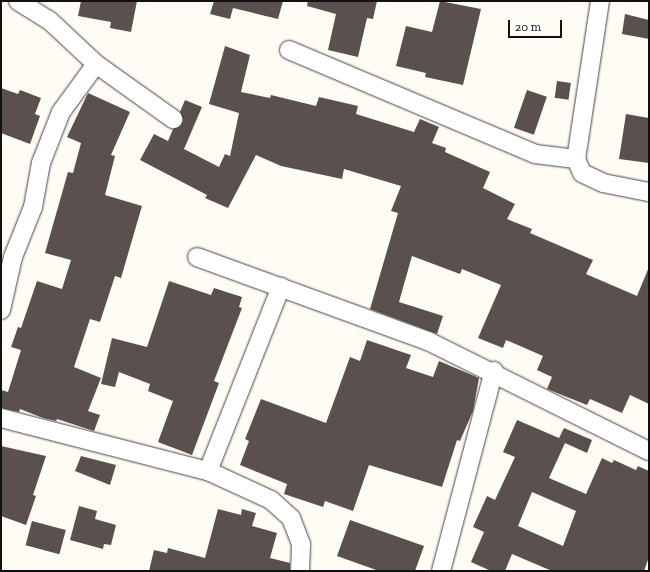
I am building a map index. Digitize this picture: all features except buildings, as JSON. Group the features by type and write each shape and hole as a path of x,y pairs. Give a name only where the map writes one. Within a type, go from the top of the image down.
{"street":[{"path":"18,1 49,20 96,64 173,119"},
{"path":"600,1 576,159 582,173 603,183 649,192"},
{"path":"289,50 535,154 576,159"},
{"path":"1,310 13,258 32,207 47,148 61,112 96,64"},
{"path":"197,257 428,341 494,372 649,451"},
{"path":"208,471 281,287"},
{"path":"441,571 494,372"},
{"path":"1,418 208,471 271,500 291,518 301,544 300,571"}]}
